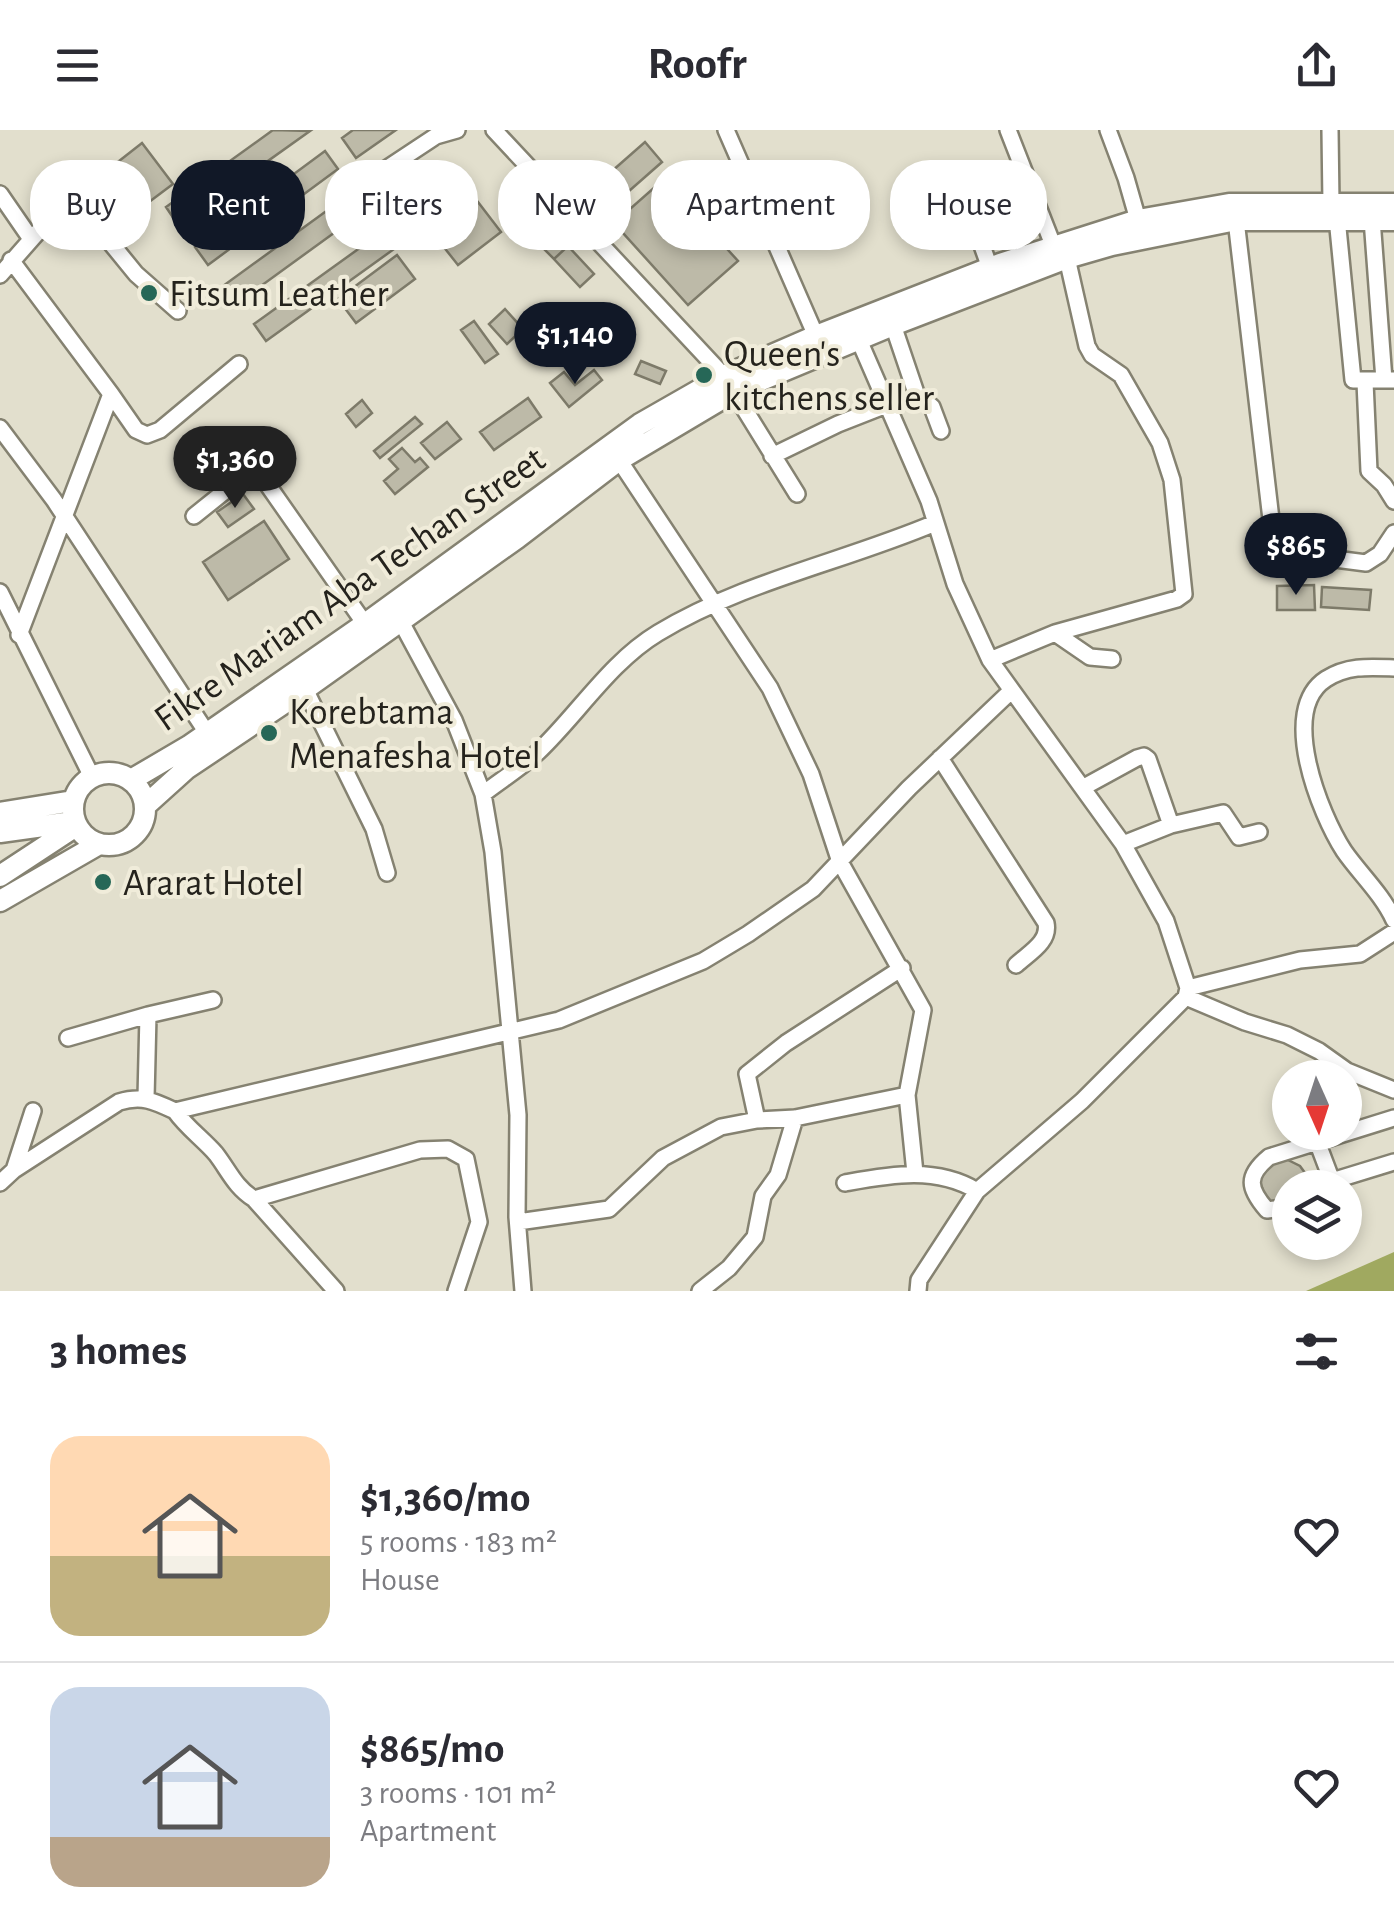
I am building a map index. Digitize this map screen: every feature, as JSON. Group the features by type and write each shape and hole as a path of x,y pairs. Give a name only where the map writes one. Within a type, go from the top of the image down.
{"main road":[{"name":"Fikre Mariam Aba Techan Street","path":"145,806 186,769 305,689 620,460 730,384 816,336 1060,252 1138,220 1229,204 1334,210 1394,220"},
{"name":"Fikre Mariam Aba Techan Street","path":"1060,252 1236,220 1394,204"},
{"name":"Fikre Mariam Aba Techan Street","path":"131,780 207,733 365,624 672,403 858,340 999,271"},
{"path":"0,876 75,816 82,784 92,777 111,773 131,780 143,796 140,828 122,843 99,844 88,840 75,816"},
{"path":"0,813 75,816"},
{"path":"0,832 75,816"},
{"path":"0,900 99,844"}],"street":[{"path":"400,160 436,136 457,130"},
{"path":"494,130 730,384 796,494"},
{"path":"726,130 816,336"},
{"path":"990,660 1055,632 1184,594 1172,480 1160,443 1121,375 1092,355 1087,346 1060,252 1008,130"},
{"path":"1108,130 1138,220"},
{"path":"1330,130 1334,210 1352,376 1357,382 1389,380 1372,218"},
{"path":"0,194 30,238"},
{"path":"1236,220 1274,545 1281,552 1366,562 1380,554 1394,533"},
{"path":"0,276 30,240"},
{"path":"116,250 136,274 178,311"},
{"path":"990,250 999,271"},
{"path":"12,260 136,430 147,435 160,430 239,364"},
{"path":"892,325 916,394 932,407 941,431"},
{"path":"858,340 929,501 954,584 990,660 1123,844 1166,920 1187,993 1245,1022 1287,1035 1347,1071 1394,1090"},
{"path":"1365,382 1369,471 1389,486 1394,502"},
{"path":"19,635 110,394"},
{"path":"772,456 889,404"},
{"path":"0,428 54,500 207,733"},
{"path":"620,460 770,688 811,774 840,862 923,1010 907,1095 915,1173"},
{"path":"194,516 245,475 256,474 265,481 365,624"},
{"path":"483,794 536,754 630,653 657,634 778,577 880,546 935,523"},
{"path":"0,592 92,777"},
{"path":"400,620 454,720 483,794 493,852 518,1115 518,1222 523,1291"},
{"path":"1055,632 1090,657 1112,660"},
{"path":"1394,668 1355,667 1322,681 1307,701 1303,728 1318,795 1342,848 1394,920"},
{"path":"305,689 374,829 387,874"},
{"path":"175,1111 559,1020 703,961 813,888 1011,691"},
{"path":"1084,787 1144,756 1171,825"},
{"path":"940,758 1046,923 1044,939 1016,965"},
{"path":"1123,844 1171,825 1223,813 1239,837 1259,832"},
{"path":"918,1291 920,1280 977,1192 1082,1101 1187,993 1300,960 1360,954 1394,932"},
{"path":"757,1120 747,1074 786,1043 902,968"},
{"path":"68,1038 214,1000"},
{"path":"146,1098 148,1015"},
{"path":"518,1222 609,1209 662,1158 721,1127 795,1118 907,1095"},
{"path":"0,1183 119,1102 146,1098 175,1111 218,1157 239,1190 254,1199 336,1291"},
{"path":"14,1170 33,1111"},
{"path":"700,1291 729,1268 755,1237 763,1196 778,1176 795,1118"},
{"path":"1362,1129 1394,1118"},
{"path":"254,1199 420,1150 448,1148 466,1159 478,1222 456,1291"},
{"path":"1272,1209 1267,1210 1252,1185 1252,1174 1270,1157 1296,1150"},
{"path":"1362,1173 1394,1162"},
{"path":"846,1183 915,1173 959,1180 977,1192"}],"green space":[{"path":"1394,1252 1394,1291 1306,1291"}],"building":[{"path":"273,130 310,131 269,160 231,160"},
{"path":"353,130 396,130 356,158 342,138"},
{"path":"645,142 660,160 651,160 651,172 631,189 631,160 625,160"},
{"path":"142,143 171,186 151,200 151,160 120,160"},
{"path":"325,151 332,160 325,160 325,179 305,193 305,166"},
{"path":"651,190 651,250 728,250 738,261 688,305 631,242 631,208"},
{"path":"478,202 498,228 498,234 478,250"},
{"path":"325,212 325,239 236,304 223,286 273,250 305,250 305,227"},
{"path":"197,250 228,250 208,265"},
{"path":"357,250 393,250 266,341 254,324"},
{"path":"446,250 478,250 458,265"},
{"path":"545,250 564,250 554,259"},
{"path":"564,250 572,250 594,274 580,287 554,259"},
{"path":"397,255 415,279 356,323 338,299"},
{"path":"505,309 523,329 507,344 489,324"},
{"path":"474,321 498,354 485,363 461,330"},
{"path":"641,361 666,371 660,384 635,374"},
{"path":"594,370 602,380 569,407 550,383 564,372 575,385"},
{"path":"528,398 541,417 494,450 480,432"},
{"path":"362,400 372,413 356,427 346,414"},
{"path":"415,417 422,424 380,458 374,451"},
{"path":"447,422 461,439 435,459 421,443"},
{"path":"402,448 415,462 420,458 428,467 395,494 384,481 398,469 389,459"},
{"path":"243,494 254,509 228,527 217,512"},
{"path":"264,521 289,559 228,600 203,562"},
{"path":"1314,585 1315,610 1277,610 1277,586"},
{"path":"1322,587 1371,590 1369,610 1321,607"},
{"path":"1284,1158 1303,1170 1272,1170 1272,1202 1266,1198 1259,1180 1267,1164"}],"place":[{"name":"Fitsum Leather","path":"149,293"},
{"name":"Queen's kitchens seller","path":"704,375"},
{"name":"Korebtama Menafesha Hotel","path":"269,733"},
{"name":"Ararat Hotel","path":"103,882"}]}
